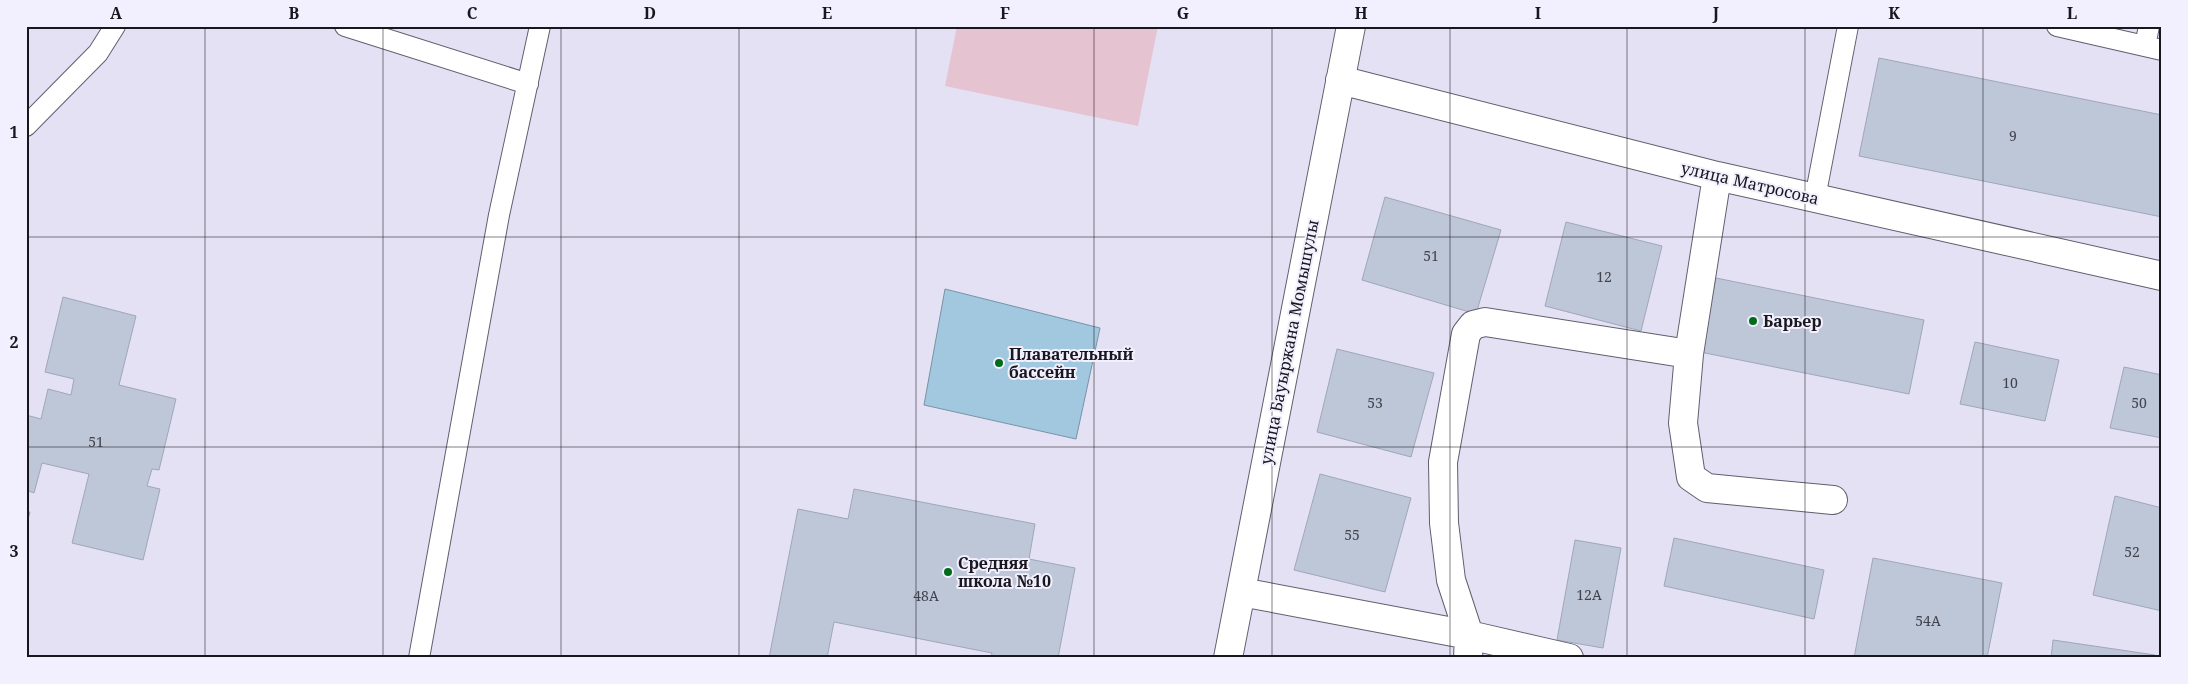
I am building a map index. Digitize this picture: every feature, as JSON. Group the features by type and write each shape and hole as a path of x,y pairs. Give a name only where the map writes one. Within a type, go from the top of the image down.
{"street":[{"name":"улица Бауыржана Момышулы","path":"1228,658 1351,26"},
{"name":"улица Матросова","path":"1340,80 1717,176 2162,276"},
{"path":"1717,176 1689,354 1683,423 1691,477 1707,488 1833,500"},
{"path":"1468,646 1451,580 1444,523 1442,462 1466,334 1473,325 1485,322 1689,354"},
{"path":"1241,592 1468,646 1570,658"}],"lane":[{"path":"26,126 98,53 115,26"},
{"path":"345,26 528,84"},
{"path":"419,658 499,215 540,26"},
{"path":"1815,198 1848,26"},
{"path":"2057,26 2153,48 2149,26"}],"shaded area":[{"path":"957,26 1158,26 1138,126 945,86"}],"water":[{"path":"945,289 1100,328 1076,439 924,405"}],"building":[{"path":"1879,58 2162,115 2162,217 1859,156"},
{"path":"1385,197 1501,230 1476,314 1362,280"},
{"path":"1566,222 1662,246 1641,331 1545,306"},
{"path":"1716,278 1924,320 1909,394 1700,352"},
{"path":"63,297 136,316 119,385 176,399 159,470 152,469 147,486 160,489 143,560 72,543 89,474 42,463 34,493 26,490 26,415 41,419 48,389 71,395 74,379 45,372"},
{"path":"1975,342 2059,360 2045,421 1960,404"},
{"path":"1337,349 1434,373 1411,457 1317,432"},
{"path":"2124,367 2162,375 2162,438 2110,428"},
{"path":"1320,474 1411,498 1385,592 1294,570"},
{"path":"854,489 1035,524 1029,559 1075,568 1058,658 991,658 992,653 834,622 827,658 769,658 798,509 848,519"},
{"path":"2115,496 2162,508 2162,611 2093,595"},
{"path":"26,512 30,512 26,527"},
{"path":"1674,538 1824,570 1814,619 1664,586"},
{"path":"1575,540 1621,548 1603,648 1557,640"},
{"path":"1873,558 2002,583 1987,658 1854,658"},
{"path":"2053,640 2155,655 2154,658 2051,658"}],"place":[{"name":"Барьер","path":"1753,321"},
{"name":"Плавательный бассейн","path":"999,363"},
{"name":"Средняя школа №10","path":"948,572"}]}
